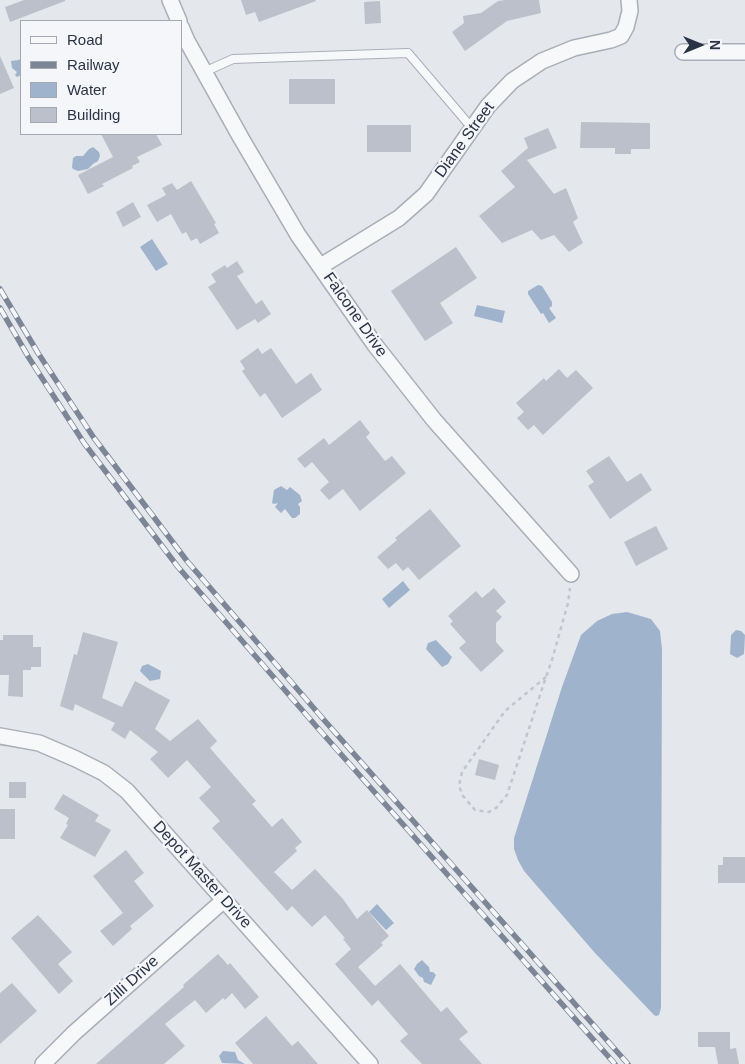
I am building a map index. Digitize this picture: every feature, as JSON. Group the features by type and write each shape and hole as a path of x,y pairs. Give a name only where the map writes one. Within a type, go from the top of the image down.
{"street":[{"path":"170,0 179,20"},
{"name":"Diane Street","path":"321,266 399,218 426,194 488,106 512,81 542,61 574,48 611,40 620,36 626,27 630,11 629,0"},
{"name":"Falcone Drive","path":"182,29 204,72 298,235 375,345 434,420 571,574"},
{"path":"683,52 745,52"},
{"name":"Depot Master Drive","path":"0,736 38,743 76,759 104,773 127,791 370,1064"},
{"name":"Zilli Drive","path":"43,1064 74,1033 224,900"}],"lane":[{"path":"204,72 233,59 408,53 472,128"}],"path":[{"path":"546,677 505,711 462,772 459,786 463,796 475,810 489,812 496,808 507,795 546,677 568,603 571,574"}],"water":[{"path":"20,58 20,76 17,77 15,75 17,72 12,68 11,61"},
{"path":"93,147 99,152 98,161 88,169 78,171 73,169 73,158 83,156"},
{"path":"152,239 168,264 156,271 140,247"},
{"path":"538,285 542,286 552,302 552,306 549,308 556,318 549,323 528,294 528,291"},
{"path":"477,305 505,311 502,323 474,316"},
{"path":"281,486 287,490 290,487 300,495 302,501 298,504 300,514 295,518 292,518 285,509 281,513 275,507 278,503 272,503 274,490"},
{"path":"403,581 410,590 389,608 382,599"},
{"path":"627,612 651,619 660,631 662,649 661,1008 659,1015 656,1016 595,953 524,871 514,849 514,838 562,687 581,635 597,621 612,614"},
{"path":"736,630 741,631 745,635 744,654 737,658 730,654 731,635"},
{"path":"436,640 452,657 448,664 442,667 426,649 428,643"},
{"path":"148,664 161,671 160,679 150,681 140,671 142,666"},
{"path":"377,904 394,923 386,930 369,912"},
{"path":"422,960 429,967 430,972 436,975 431,985 424,982 423,978 414,969"},
{"path":"223,1051 235,1052 238,1060 245,1064 222,1063 219,1056"}],"building":[{"path":"24,0 65,1 10,22 5,7"},
{"path":"241,0 316,1 259,22 255,12 246,15"},
{"path":"539,0 541,13 507,21 465,51 452,32 464,23 463,16 481,13 498,1"},
{"path":"380,1 381,23 365,24 364,2"},
{"path":"0,56 14,88 0,94"},
{"path":"289,79 335,79 335,104 289,104"},
{"path":"581,122 650,123 650,149 631,149 631,154 615,154 615,148 580,148"},
{"path":"367,125 411,125 411,152 367,152"},
{"path":"548,128 557,148 527,160 554,194 566,188 578,218 573,222 583,243 569,252 554,235 541,240 532,230 502,243 479,216 515,187 501,171 528,148 524,138"},
{"path":"102,135 157,135 162,145 137,157 140,162 132,166 133,168 102,184 104,186 88,194 78,175 113,157"},
{"path":"191,181 216,223 214,224 219,233 200,244 197,238 191,241 186,232 182,234 171,214 157,222 147,205 166,195 162,188 172,183 177,190"},
{"path":"133,202 141,217 123,227 116,212"},
{"path":"456,247 477,278 440,303 453,323 425,341 391,291"},
{"path":"237,261 244,272 237,276 256,304 262,300 271,314 258,323 255,319 237,330 208,287 216,282 211,274 225,265 227,268"},
{"path":"258,348 262,354 271,348 296,384 311,373 322,390 282,418 265,393 260,397 242,371 245,369 240,361"},
{"path":"559,369 567,378 576,370 593,388 543,435 534,425 528,430 517,418 524,412 516,403 544,378 546,381"},
{"path":"360,420 370,433 366,437 385,461 392,456 406,473 360,511 343,489 329,500 320,490 329,482 312,462 305,468 297,459 324,438 329,445"},
{"path":"609,456 627,482 641,473 652,490 610,519 588,486 594,482 586,471"},
{"path":"430,509 461,546 419,580 408,567 403,571 396,563 388,569 377,557 397,540 395,538"},
{"path":"656,526 668,549 636,566 624,542"},
{"path":"494,588 506,602 496,611 502,617 496,623 496,642 504,651 481,672 459,648 466,642 450,624 453,621 448,616 476,591 482,598"},
{"path":"83,632 118,642 102,698 122,707 135,681 170,700 155,729 170,741 198,719 217,741 210,748 256,801 252,804 272,827 282,818 302,842 295,848 297,851 274,872 292,890 315,869 343,899 357,919 367,910 389,936 381,943 383,945 358,967 375,986 400,964 441,1012 447,1007 468,1032 459,1039 482,1064 422,1064 400,1041 408,1034 378,1000 372,1006 335,964 351,949 343,939 345,938 325,915 312,927 292,906 287,911 212,828 220,821 199,798 211,787 187,760 168,778 150,759 158,752 130,730 125,739 111,730 115,723 75,704 73,711 60,706 74,654 77,655"},
{"path":"3,635 33,635 33,647 41,647 41,667 31,667 31,670 23,670 23,697 8,696 9,675 0,675 0,640 3,640"},
{"path":"479,759 499,765 495,780 475,775"},
{"path":"9,782 26,782 26,798 9,798"},
{"path":"63,794 99,815 95,821 111,830 95,857 60,838 68,825 66,824 69,818 54,809"},
{"path":"0,809 15,809 15,839 0,839"},
{"path":"126,850 144,873 134,881 154,906 130,926 132,929 113,946 100,931 123,913 93,876"},
{"path":"723,857 745,857 745,883 718,883 718,865 723,865"},
{"path":"38,915 72,952 58,964 73,981 59,994 11,938"},
{"path":"218,954 228,965 230,963 259,997 245,1009 232,993 225,1000 223,998 206,1013 195,1000 165,1024 185,1046 164,1064 96,1064 184,987 183,985"},
{"path":"12,983 37,1011 0,1044 0,993"},
{"path":"266,1016 292,1046 298,1041 318,1064 253,1064 235,1043"},
{"path":"698,1032 730,1032 730,1049 736,1048 739,1064 718,1064 715,1047 698,1047"}],"railway":[{"path":"0,289 38,353 94,438 187,561 324,720 628,1064"},
{"path":"0,308 29,358 84,443 178,567 615,1064"}]}
